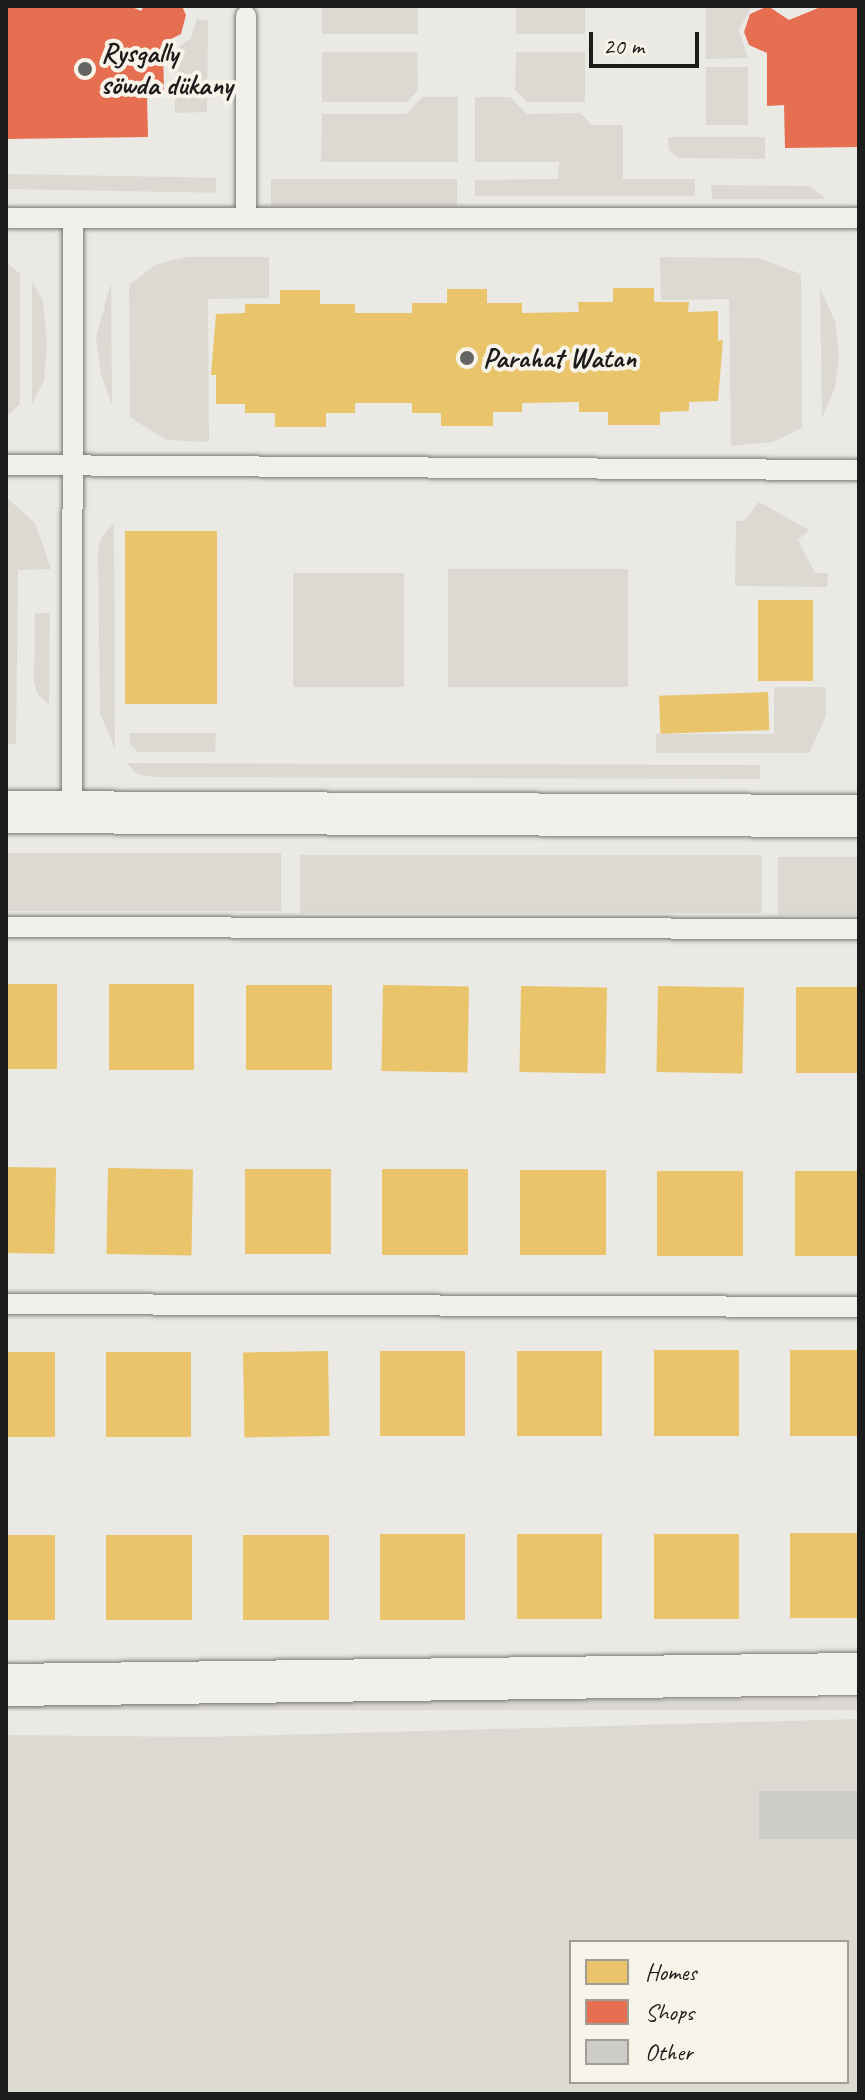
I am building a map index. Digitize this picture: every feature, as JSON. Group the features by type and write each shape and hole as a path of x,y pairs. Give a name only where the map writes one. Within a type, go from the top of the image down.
{"street":[{"path":"6,812 859,816"},
{"path":"6,1685 859,1674"}],"lane":[{"path":"246,16 246,218"},
{"path":"6,218 859,218"},
{"path":"72,812 73,218"},
{"path":"6,465 859,470"},
{"path":"6,927 859,929"},
{"path":"6,1304 859,1307"}],"shaded area":[{"path":"322,6 418,6 418,34 322,34"},
{"path":"516,6 585,6 585,34 516,34"},
{"path":"706,6 752,6 739,30 748,58 706,59"},
{"path":"197,19 208,20 207,112 175,113 175,50 191,38"},
{"path":"322,52 417,52 418,90 407,102 322,102"},
{"path":"516,52 585,52 585,102 527,102 515,90"},
{"path":"706,67 748,67 748,125 706,125"},
{"path":"422,97 458,97 458,162 321,162 322,114 406,114"},
{"path":"475,97 510,97 527,114 580,113 592,125 623,125 623,179 695,179 695,196 475,196 475,180 558,179 559,162 475,162"},
{"path":"668,137 765,137 765,159 678,158 669,150"},
{"path":"6,174 216,178 216,193 6,189"},
{"path":"271,179 457,179 457,206 271,206"},
{"path":"711,185 810,186 826,199 712,199"},
{"path":"186,257 269,257 269,298 208,299 209,442 166,440 130,417 129,285 157,264"},
{"path":"660,257 759,258 801,274 802,428 773,442 731,446 729,299 661,300"},
{"path":"6,262 20,274 20,404 6,417"},
{"path":"32,281 43,301 47,346 44,381 32,404"},
{"path":"111,283 112,405 101,374 96,337"},
{"path":"820,288 835,321 839,354 835,388 822,418"},
{"path":"6,497 35,523 51,569 18,570 16,744 6,744"},
{"path":"759,502 809,530 798,540 815,573 828,573 827,587 735,586 736,521 744,521"},
{"path":"114,523 115,749 100,713 98,553 101,538"},
{"path":"448,569 628,569 628,687 448,687"},
{"path":"293,573 404,573 404,687 293,687"},
{"path":"35,613 50,613 49,705 38,695 34,682"},
{"path":"774,687 826,687 826,716 809,753 656,753 656,734 774,734"},
{"path":"130,733 216,733 215,752 138,752 130,744"},
{"path":"126,763 760,765 760,779 152,777 137,774"},
{"path":"6,853 281,853 281,911 6,911"},
{"path":"300,855 762,855 762,913 300,913"},
{"path":"778,857 859,857 859,915 778,915"},
{"path":"6,1699 859,1699 859,1710 6,1710"},
{"path":"859,1719 859,2094 6,2094 6,1735 204,1737"}],"building: Homes":[{"name":"Parahat Watan","path":"613,288 654,288 654,302 689,302 688,312 718,311 718,341 723,340 718,401 689,402 689,411 660,412 660,425 608,425 608,412 579,412 579,402 522,403 522,412 493,412 493,426 441,426 441,413 412,413 412,403 355,403 355,413 326,413 326,427 275,427 275,413 245,413 245,404 216,404 216,375 211,375 216,314 245,313 245,304 280,304 280,290 320,290 320,304 355,304 355,313 412,313 412,303 447,303 447,289 487,289 487,303 522,303 522,313 579,312 578,302 613,302"},
{"path":"125,531 217,531 217,704 125,704"},
{"path":"758,600 813,600 813,681 758,681"},
{"path":"768,692 769,730 660,734 659,696"},
{"path":"6,984 57,984 57,1069 6,1069"},
{"path":"109,984 194,984 194,1070 109,1070"},
{"path":"246,985 332,985 332,1070 246,1070"},
{"path":"383,985 469,987 467,1072 381,1071"},
{"path":"521,986 607,988 605,1073 519,1072"},
{"path":"658,986 744,988 742,1073 656,1072"},
{"path":"796,987 859,987 859,1073 796,1073"},
{"path":"6,1167 56,1168 54,1254 6,1253"},
{"path":"108,1168 193,1169 191,1255 106,1254"},
{"path":"245,1169 331,1169 331,1254 245,1254"},
{"path":"382,1169 468,1169 468,1255 382,1255"},
{"path":"520,1170 606,1170 606,1255 520,1255"},
{"path":"657,1171 743,1171 743,1256 657,1256"},
{"path":"795,1171 859,1171 859,1256 795,1256"},
{"path":"654,1350 739,1350 739,1436 654,1436"},
{"path":"790,1350 859,1350 859,1436 790,1436"},
{"path":"328,1351 329,1436 244,1437 243,1352"},
{"path":"380,1351 465,1351 465,1436 380,1436"},
{"path":"517,1351 602,1351 602,1436 517,1436"},
{"path":"6,1352 55,1352 55,1437 6,1437"},
{"path":"106,1352 191,1352 191,1437 106,1437"},
{"path":"790,1533 859,1533 859,1618 790,1618"},
{"path":"380,1534 465,1534 465,1620 380,1620"},
{"path":"517,1534 602,1534 602,1619 517,1619"},
{"path":"654,1534 739,1534 739,1619 654,1619"},
{"path":"6,1535 55,1535 55,1620 6,1620"},
{"path":"106,1535 192,1535 192,1620 106,1620"},
{"path":"243,1535 329,1535 329,1620 243,1620"}],"building: Shops":[{"name":"Rysgally söwda dükany","path":"130,6 141,11 144,6 182,6 186,15 181,34 163,43 164,95 147,95 148,137 6,139 8,8"},
{"path":"768,6 789,20 823,6 859,6 859,147 785,148 784,105 767,106 767,53 749,45 744,32 750,14"}],"building: Other":[{"path":"759,1791 859,1791 859,1839 759,1839"}],"place":[{"name":"Rysgally söwda dükany","path":"85,69"},
{"name":"Parahat Watan","path":"467,358"}]}
